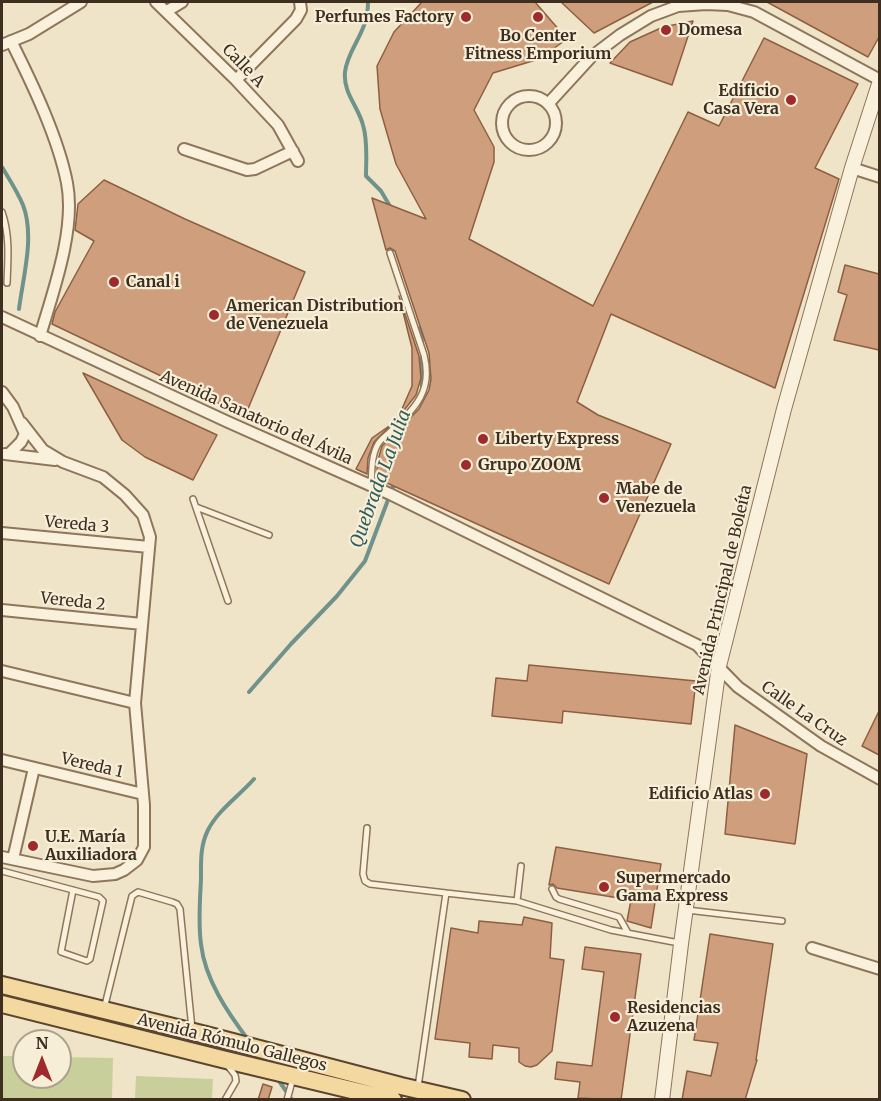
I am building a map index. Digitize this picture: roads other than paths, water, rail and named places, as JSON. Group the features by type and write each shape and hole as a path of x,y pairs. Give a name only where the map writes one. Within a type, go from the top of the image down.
{"main road":[{"name":"Avenida Rómulo Gallegos","path":"2,985 290,1057 417,1095 462,1100"},
{"name":"Avenida Rómulo Gallegos","path":"2,1004 393,1100"}],"street":[{"path":"40,336 64,249 68,211 67,184 32,83 6,43 29,34 81,2"},
{"name":"Calle A","path":"156,2 236,80 278,125 296,156 247,170 184,149"},
{"path":"167,11 182,2"},
{"path":"236,80 296,18 301,10 300,2"},
{"path":"548,104 591,57 620,35 651,16 678,6 696,3 719,3 754,12 879,80"},
{"name":"Avenida Principal de Boleíta","path":"662,1100 685,909 719,666 784,409 879,80"},
{"path":"531,96 548,104 556,123 549,141 533,150 521,149 508,141 502,118 512,102 531,96"},
{"path":"852,168 879,177"},
{"name":"Avenida Sanatorio del Ávila","path":"2,317 371,485 697,645 719,666"},
{"path":"2,392 14,407 25,434 21,442 5,454"},
{"path":"22,423 43,450 63,462 103,477 137,507 147,523 150,547 135,703 143,794 144,846 137,860 115,874 93,876 7,858 34,768"},
{"path":"5,454 63,462"},
{"name":"Vereda 3","path":"2,533 150,547"},
{"name":"Vereda 2","path":"2,610 142,624"},
{"name":"Calle La Cruz","path":"719,666 738,687 821,746 879,779"},
{"path":"2,671 135,703"},
{"name":"Vereda 1","path":"2,760 143,794"},
{"path":"812,948 879,969"}],"lane":[{"path":"2,212 8,246 7,283"},
{"path":"371,485 374,454 378,443 415,405 428,379 424,355 390,253"},
{"path":"193,499 228,601"},
{"path":"196,507 269,535"},
{"path":"367,828 363,874 365,881 370,884 517,901 628,933 681,944"},
{"path":"517,901 521,866"},
{"path":"2,871 73,890 99,897 103,901 90,959 87,962 61,952 73,890"},
{"path":"552,889 559,899 616,916 628,933"},
{"path":"104,1010 132,896 138,892 177,904 180,909 193,1032"},
{"path":"417,1095 446,893"},
{"path":"685,909 782,921"},
{"path":"222,1059 235,1075 236,1081 225,1100"},
{"path":"288,1100 294,1076"}],"waterway":[{"name":"Quebrada La Julia","path":"368,2 365,23 347,63 345,80 348,93 365,131 366,176 381,191 391,208"},
{"path":"2,167 23,205 28,230 27,257 19,309"},
{"name":"Quebrada La Julia","path":"421,327 422,343"},
{"name":"Quebrada La Julia","path":"422,354 422,388"},
{"name":"Quebrada La Julia","path":"249,692 337,596 365,561 394,484"},
{"path":"249,1041 226,1007 207,970 201,944 200,912 202,854 205,836 217,816 254,779"},
{"path":"277,1078 292,1100"}],"place":[{"name":"Perfumes Factory","path":"466,17"},
{"name":"Bo Center Fitness Emporium","path":"538,17"},
{"name":"Domesa","path":"666,30"},
{"name":"Edificio Casa Vera","path":"791,100"},
{"name":"Canal i","path":"114,282"},
{"name":"American Distribution de Venezuela","path":"214,315"},
{"name":"Liberty Express","path":"483,439"},
{"name":"Grupo ZOOM","path":"466,465"},
{"name":"Mabe de Venezuela","path":"604,498"},
{"name":"Edificio Atlas","path":"765,794"},
{"name":"U.E. María Auxiliadora","path":"33,846"},
{"name":"Supermercado Gama Express","path":"604,887"},
{"name":"Residencias Azuzena","path":"615,1017"}]}
